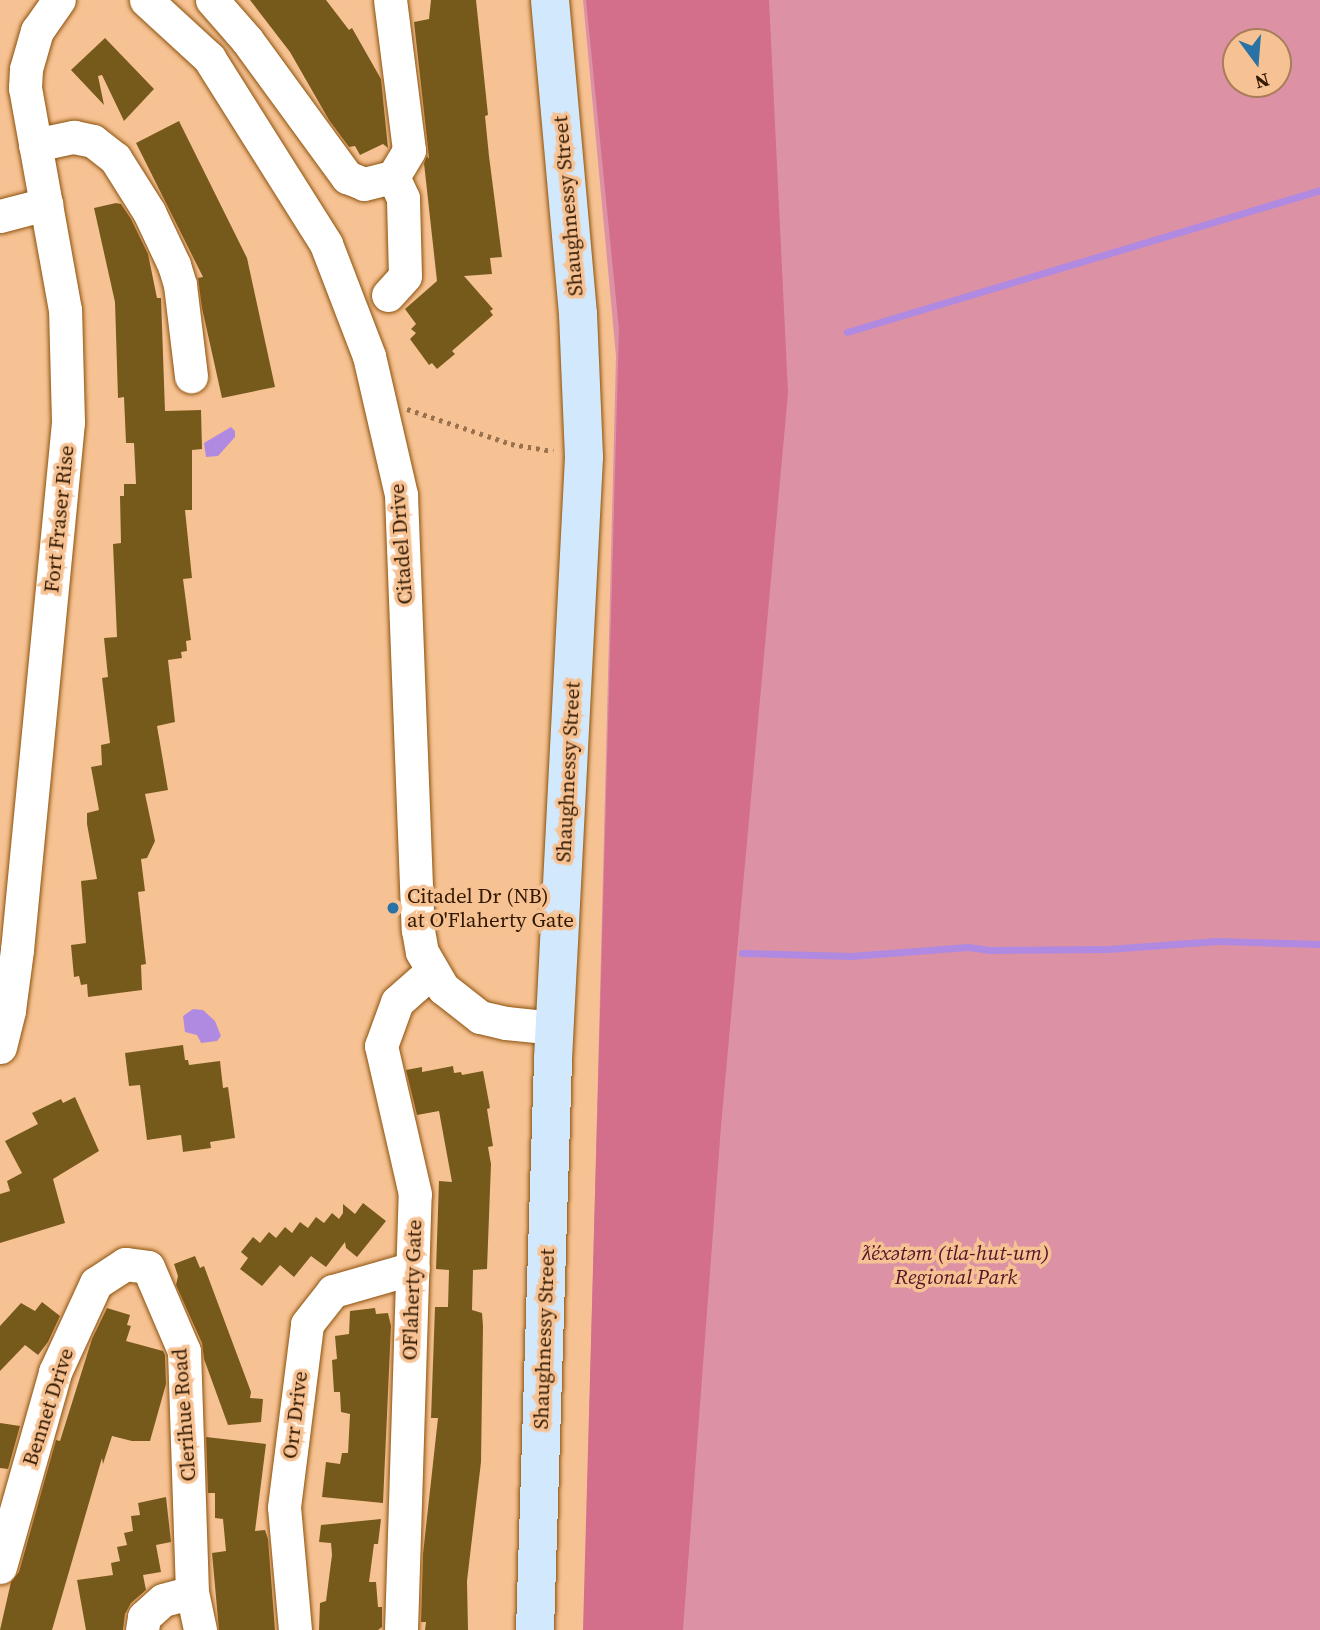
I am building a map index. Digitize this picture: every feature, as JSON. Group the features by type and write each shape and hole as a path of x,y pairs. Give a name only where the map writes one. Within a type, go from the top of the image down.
{"main road":[{"name":"Shaughnessy Street","path":"535,1630 554,1028 584,445 578,314 550,0"}],"street":[{"name":"Fort Fraser Rise","path":"0,1047 9,1010 17,950 68,422 65,310 25,88 26,69 37,31 59,0"},
{"name":"Citadel Drive","path":"146,0 209,58 312,221 326,244 369,356 401,495 418,930 422,952 431,972 460,1004 480,1017 506,1023 554,1028"},
{"path":"212,0 247,40 346,177 364,184 393,177 409,150 390,0"},
{"path":"35,145 74,137 93,141 116,158 149,212 174,265 180,285 191,376"},
{"path":"388,295 405,276 403,198 393,177"},
{"path":"0,216 46,204"},
{"name":"OFlaherty Gate","path":"401,1630 415,1194 381,1046 397,1002 431,972"},
{"name":"Bennet Drive","path":"0,1567 55,1372 96,1283 125,1264"},
{"name":"Clerihue Road","path":"125,1264 148,1267 184,1351 192,1592 200,1630"},
{"name":"Orr Drive","path":"295,1630 284,1507 306,1324 333,1291 413,1268"},
{"path":"142,1630 144,1617 163,1600 192,1592"}],"path":[{"path":"407,409 511,444 556,452"}],"green space":[{"name":"ƛ̓éxətəm (tla-hut-um) Regional Park","path":"583,0 1320,0 1320,1630 584,1630 616,356"}],"shaded area":[{"path":"586,0 769,0 788,393 721,1126 683,1630 583,1630 619,329"},
{"path":"231,427 235,431 235,437 218,456 206,457 204,443"},
{"path":"193,1009 203,1010 215,1021 221,1036 217,1041 201,1043 197,1035 185,1032 183,1016"}],"building":[{"path":"250,0 326,0 349,30 352,28 381,79 388,148 383,144 360,155 355,146 349,147 329,120 290,52"},
{"path":"431,0 476,0 488,115 485,116 489,156 502,257 490,258 492,274 464,276 493,309 490,311 493,315 452,351 455,354 437,369 432,363 429,365 410,339 416,333 411,329 416,324 405,309 437,281 424,163 427,156 429,159 414,22 429,19"},
{"path":"105,38 154,89 124,121 102,75 98,76 104,105 71,70"},
{"path":"179,121 247,258 275,387 222,398 202,308 198,278 203,277 136,143"},
{"path":"121,204 131,219 148,254 157,298 161,298 165,411 201,410 202,449 192,450 192,510 185,510 192,578 183,579 191,640 186,641 187,651 181,652 182,658 168,660 175,722 157,726 168,790 145,794 155,841 147,858 141,859 145,891 138,892 146,964 141,965 142,990 88,997 87,984 81,985 79,976 74,977 71,945 86,943 81,881 97,879 87,813 99,810 91,767 102,765 101,745 110,743 102,678 108,677 104,638 117,637 113,544 121,543 120,496 124,496 124,484 136,484 134,443 126,443 124,397 118,398 115,302 94,208"},
{"path":"183,1045 185,1060 188,1060 189,1065 220,1061 223,1088 228,1087 235,1138 210,1142 211,1148 183,1152 181,1135 147,1140 140,1085 129,1086 125,1053"},
{"path":"453,1066 454,1073 461,1072 462,1075 483,1071 493,1146 488,1147 491,1164 487,1269 473,1270 472,1310 482,1313 483,1326 481,1462 467,1581 468,1630 425,1630 426,1622 421,1622 423,1554 438,1418 431,1418 435,1307 448,1307 449,1270 436,1269 439,1181 452,1182 439,1111 417,1115 406,1070 422,1067 422,1072"},
{"path":"75,1097 99,1151 53,1179 65,1223 0,1243 0,1194 10,1191 7,1181 22,1173 5,1141 38,1124 32,1113 61,1099 63,1103"},
{"path":"363,1203 386,1221 357,1257 346,1248 345,1242 326,1267 311,1256 294,1277 280,1265 262,1286 240,1269 248,1258 241,1252 253,1237 260,1243 269,1232 276,1238 285,1227 292,1233 300,1222 308,1228 316,1217 324,1223 332,1213 339,1219 343,1213 343,1204 355,1214"},
{"path":"195,1256 200,1268 204,1266 251,1392 250,1398 263,1399 261,1422 228,1425 204,1359 202,1343 176,1285 178,1276 174,1264"},
{"path":"42,1302 60,1316 48,1342 38,1355 25,1345 0,1371 0,1326 21,1303 35,1311"},
{"path":"107,1308 130,1315 127,1325 131,1326 126,1341 163,1351 165,1355 166,1384 150,1441 132,1441 112,1436 103,1464 102,1458 52,1630 0,1630 11,1582 19,1572 56,1440 60,1441 92,1339"},
{"path":"375,1308 376,1314 388,1313 391,1326 383,1503 322,1497 326,1462 340,1464 342,1453 348,1453 350,1414 341,1412 340,1392 334,1392 332,1360 337,1359 335,1336 349,1334 350,1311"},
{"path":"0,1423 20,1426 8,1469 0,1468"},
{"path":"206,1437 266,1444 255,1531 265,1530 268,1539 275,1630 219,1630 212,1553 226,1551 223,1519 215,1518 215,1493 208,1493"},
{"path":"166,1497 171,1542 156,1545 161,1572 143,1575 146,1590 131,1603 125,1614 123,1630 86,1630 77,1580 113,1575 111,1563 120,1561 117,1547 127,1545 124,1533 133,1531 131,1516 140,1515 138,1503"},
{"path":"381,1519 378,1544 374,1544 369,1582 376,1582 378,1607 382,1607 382,1627 378,1630 319,1630 320,1603 326,1601 332,1555 331,1543 319,1542 321,1525"}],"waterway":[{"path":"847,332 1320,190"},
{"path":"742,953 851,956 968,947 990,950 1108,949 1217,941 1320,944"}],"place":[{"name":"Citadel Dr (NB) at O'Flaherty Gate","path":"393,908"}]}
